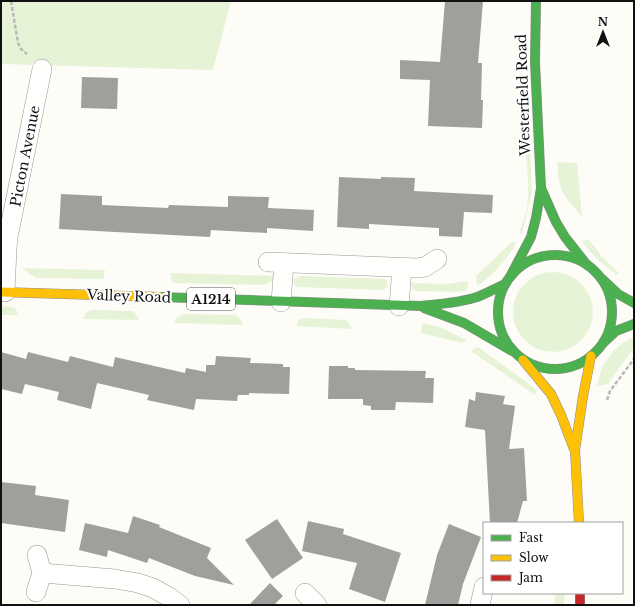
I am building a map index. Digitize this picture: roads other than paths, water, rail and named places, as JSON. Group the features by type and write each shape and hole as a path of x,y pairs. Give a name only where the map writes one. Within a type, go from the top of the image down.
{"main road":[{"name":"Westerfield Road","path":"511,275 531,237 536,218 540,188 535,62 536,1"},
{"name":"Westerfield Road","path":"540,188 565,237 587,265"},
{"path":"575,450 551,394 523,360 512,351 502,336 498,319 499,301 505,284 511,275 524,264 539,257 555,255 572,258 587,265 618,294 634,303"},
{"path":"601,278 609,295 612,314 604,342"},
{"name":"Valley Road","path":"3,292 421,306 473,298 484,295 505,284"},
{"name":"Valley Road","path":"421,306 464,323 512,351"},
{"path":"523,360 539,368 558,369 576,366 592,356 616,331 634,324"},
{"path":"579,522 575,450 583,396 592,356"},
{"path":"580,594 580,605"}],"street":[{"name":"Picton Avenue","path":"3,292 8,237 37,64"},
{"path":"281,302 276,263 416,268 425,267 437,259"},
{"path":"399,306 402,268"},
{"path":"36,592 42,573 37,555"},
{"path":"42,573 115,579 138,584 153,588 180,605"},
{"path":"480,605 483,592"}]}
